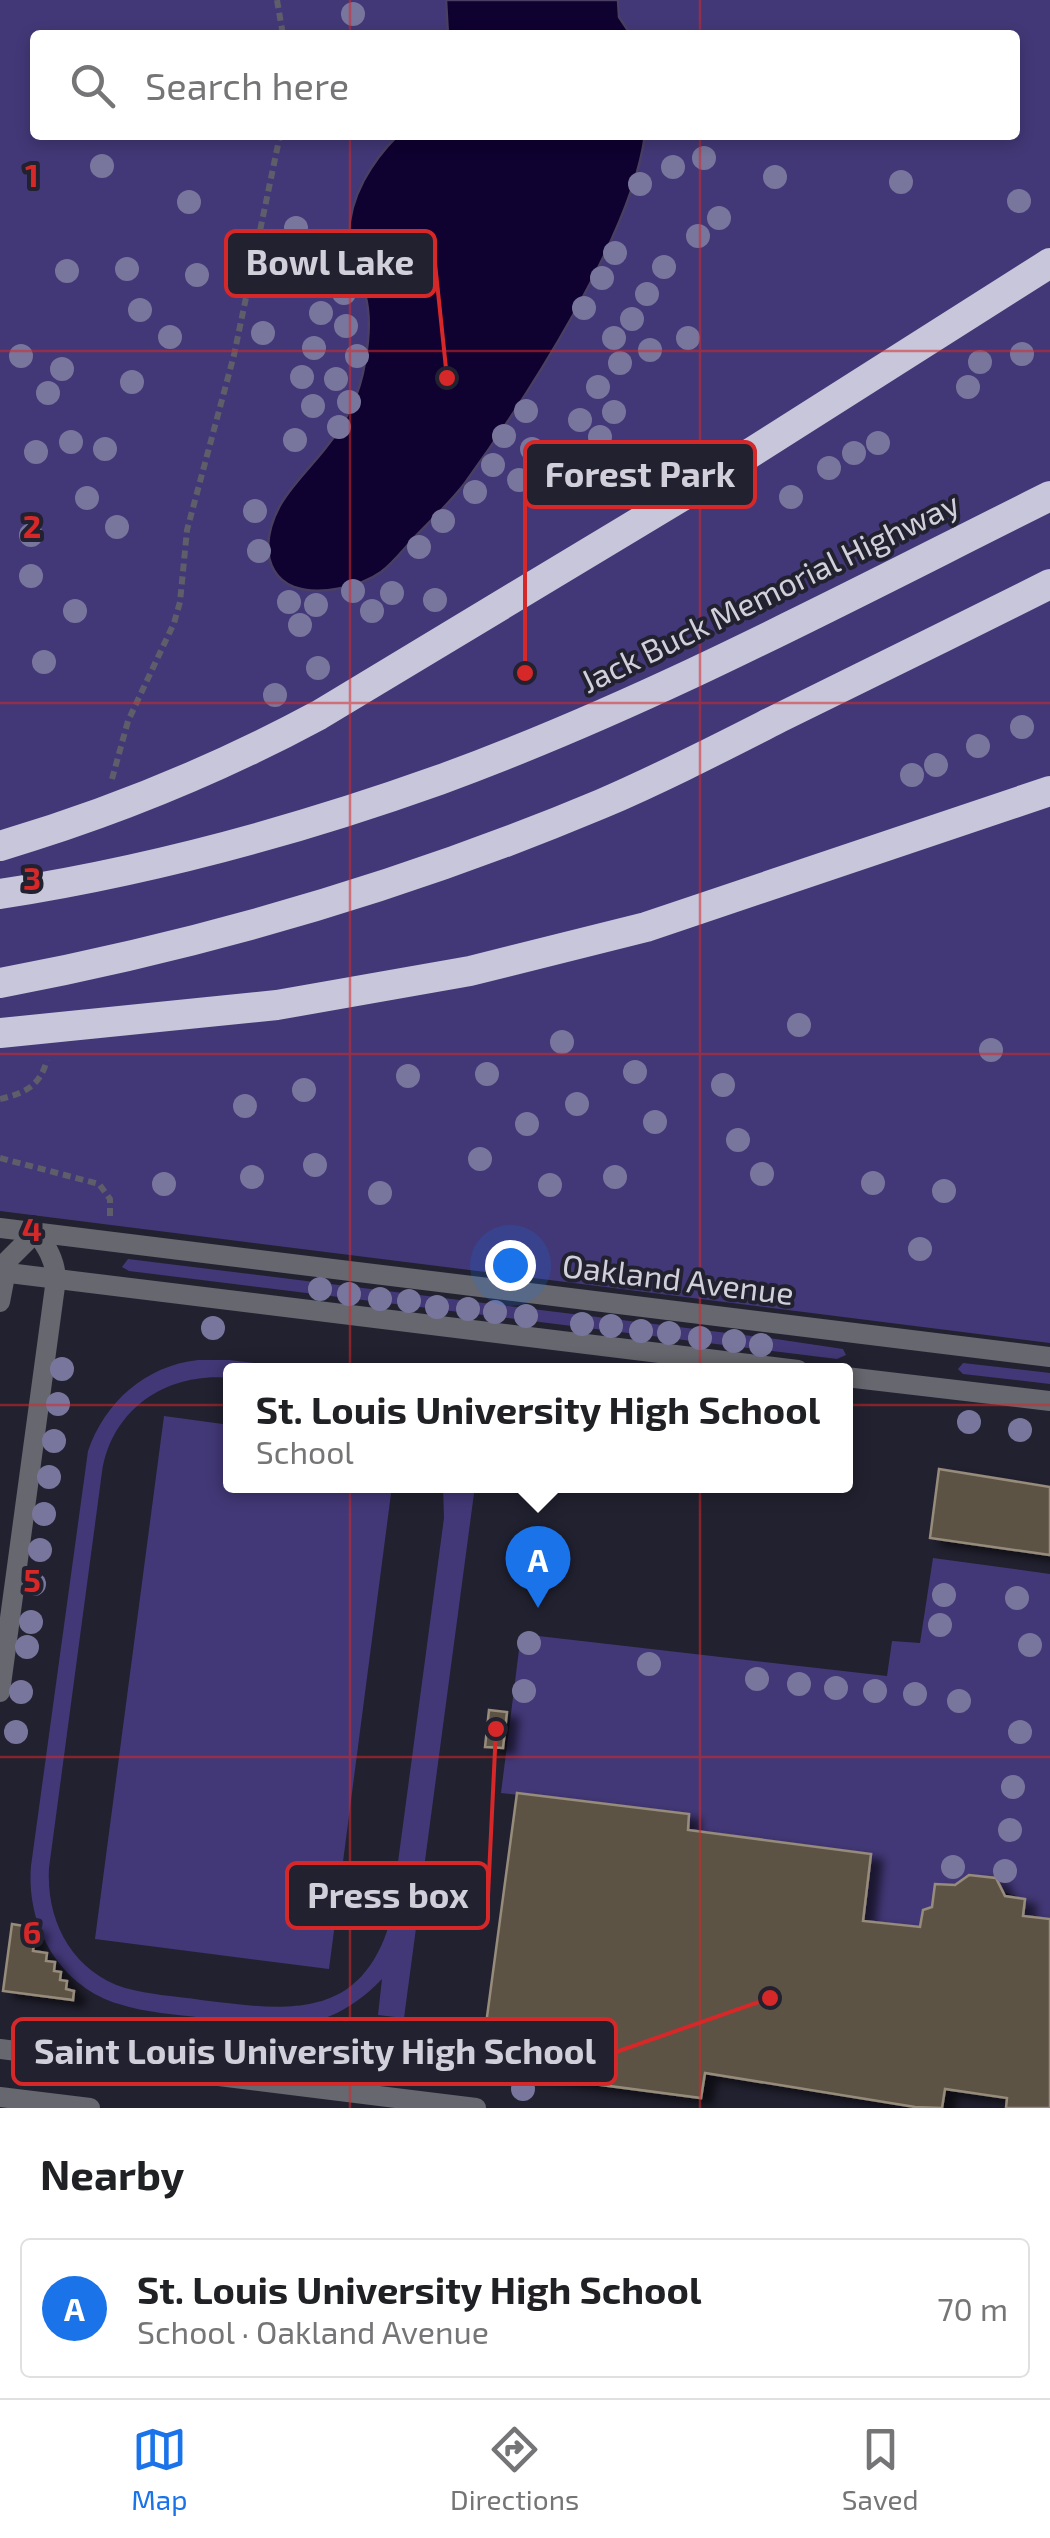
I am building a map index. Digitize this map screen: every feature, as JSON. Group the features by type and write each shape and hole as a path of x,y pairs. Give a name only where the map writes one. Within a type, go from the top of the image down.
{"highway":[{"path":"0,846 188,779 319,715 689,492 1050,263"},
{"name":"Jack Buck Memorial Highway","path":"0,894 103,878 198,854 440,780 656,690 1050,496"},
{"path":"0,983 275,919 496,846 605,802 710,753 1050,584"},
{"path":"0,1033 278,1004 520,960 646,927 1050,791"}],"street":[{"name":"Oakland Avenue","path":"0,1228 1050,1357"},
{"path":"0,1302 2,1272 20,1245 36,1232 48,1248 56,1279 0,1692"},
{"path":"2,1272 741,1363"},
{"path":"853,1377 1050,1401"},
{"path":"0,2049 476,2108"},
{"path":"0,2098 90,2108"}],"path":[{"path":"277,0 282,30"},
{"path":"110,783 128,721 180,602 188,530 234,355 279,140"},
{"path":"0,1099 28,1090 40,1078 47,1060"},
{"path":"0,1158 99,1184 110,1199 111,1209"}],"shaded area":[{"path":"0,0 1050,0 1050,1343 0,1211"},
{"path":"446,0 618,0 619,17 628,30 448,30"},
{"path":"393,140 644,140 620,220 573,316 465,483 381,572 339,588 304,590 288,584 274,571 268,553 270,531 280,505 339,429 360,386 369,319 351,250 350,221 364,180"},
{"path":"128,1259 776,1339 843,1349 846,1355 837,1359 129,1271 122,1267"},
{"path":"198,1360 253,1363 223,1363 223,1378 185,1381 146,1399 118,1429 108,1449 49,1868 52,1907 58,1925 77,1957 90,1970 125,1988 144,1992 232,2004 290,2006 316,2003 339,1994 360,1978 377,1955 390,1922 444,1518 443,1493 474,1493 404,2018 378,2015 382,1979 340,2011 299,2024 254,2024 129,2007 79,1983 63,1968 41,1931 34,1910 31,1866 88,1451 116,1402 144,1379"},
{"path":"963,1363 1050,1373 1050,1384 963,1374 958,1369"},
{"path":"164,1416 223,1424 223,1493 391,1493 329,1969 95,1939"},
{"path":"933,1558 1050,1574 1050,1919 1023,1916 1025,1899 1003,1892 996,1878 935,1885 932,1907 923,1910 920,1927 863,1921 871,1854 688,1830 688,1814 501,1793 521,1634 887,1676 892,1641 920,1643"}],"building":[{"path":"939,1469 1050,1487 1050,1555 930,1538"},
{"path":"489,1710 507,1712 503,1748 485,1747"},
{"path":"517,1793 689,1814 688,1830 871,1854 863,1921 920,1927 923,1910 932,1907 935,1884 955,1885 969,1875 996,1878 1005,1896 1025,1899 1023,1916 1050,1919 1050,2108 1006,2108 1007,2098 945,2089 942,2108 915,2107 705,2073 701,2098 480,2069"},
{"path":"12,1924 36,1928 33,1951 47,1953 46,1961 55,1962 54,1971 61,1972 60,1980 67,1981 66,1989 74,1991 73,2000 3,1991"}],"place":[{"name":"Bowl Lake","path":"447,378"},
{"name":"Forest Park","path":"525,673"},
{"name":"St. Louis University High School","path":"538,1608"},
{"name":"Press box","path":"496,1729"},
{"name":"Saint Louis University High School","path":"770,1998"}]}
